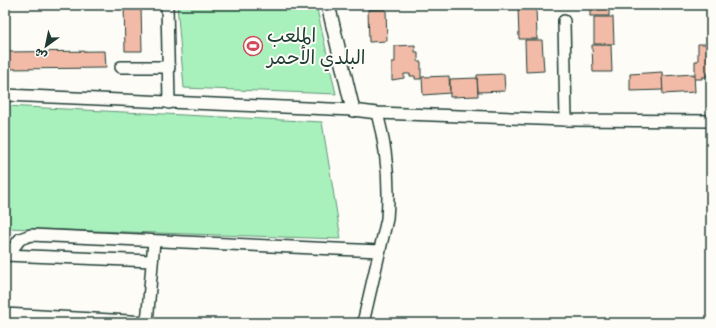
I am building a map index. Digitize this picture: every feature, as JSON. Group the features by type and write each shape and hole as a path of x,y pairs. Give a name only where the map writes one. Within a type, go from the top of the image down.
{"street":[{"path":"167,5 169,103"},
{"path":"328,5 353,110"},
{"path":"564,21 566,120"},
{"path":"121,67 168,67"},
{"path":"5,95 353,110 377,114 566,120 711,121"},
{"path":"363,323 387,219 389,187 386,149 377,114"},
{"path":"6,255 20,239 31,235 379,251"},
{"path":"5,314 147,322 154,241"},
{"path":"6,255 152,261"}],"green space":[{"name":"الملعب البلدي الأحمر","path":"177,5 316,5 336,94 184,88"},
{"path":"5,106 322,122 341,239 5,228"}],"building":[{"path":"124,5 141,5 142,51 125,51"},
{"path":"368,5 386,5 386,8 368,9"},
{"path":"590,5 609,5 609,16 590,16"},
{"path":"518,7 536,7 537,39 519,39"},
{"path":"368,10 386,10 387,41 369,42"},
{"path":"594,17 613,17 614,44 594,44"},
{"path":"525,40 542,40 544,71 526,72"},
{"path":"698,44 711,44 711,73 706,73 706,77 702,77 702,79 695,79 695,61 698,61"},
{"path":"415,45 415,52 418,52 418,62 421,62 421,79 415,79 415,76 410,76 410,74 404,74 404,78 392,80 392,62 395,62 395,46"},
{"path":"592,45 611,45 612,72 593,72"},
{"path":"105,51 106,68 5,69 5,52"},
{"path":"662,72 663,90 630,91 630,74"},
{"path":"504,74 505,91 478,92 477,75"},
{"path":"694,74 695,92 663,94 662,76"},
{"path":"449,76 450,93 423,95 422,77"},
{"path":"477,78 478,96 450,97 450,79"}],"place":[{"name":"الملعب البلدي الأحمر","path":"253,46"}]}
